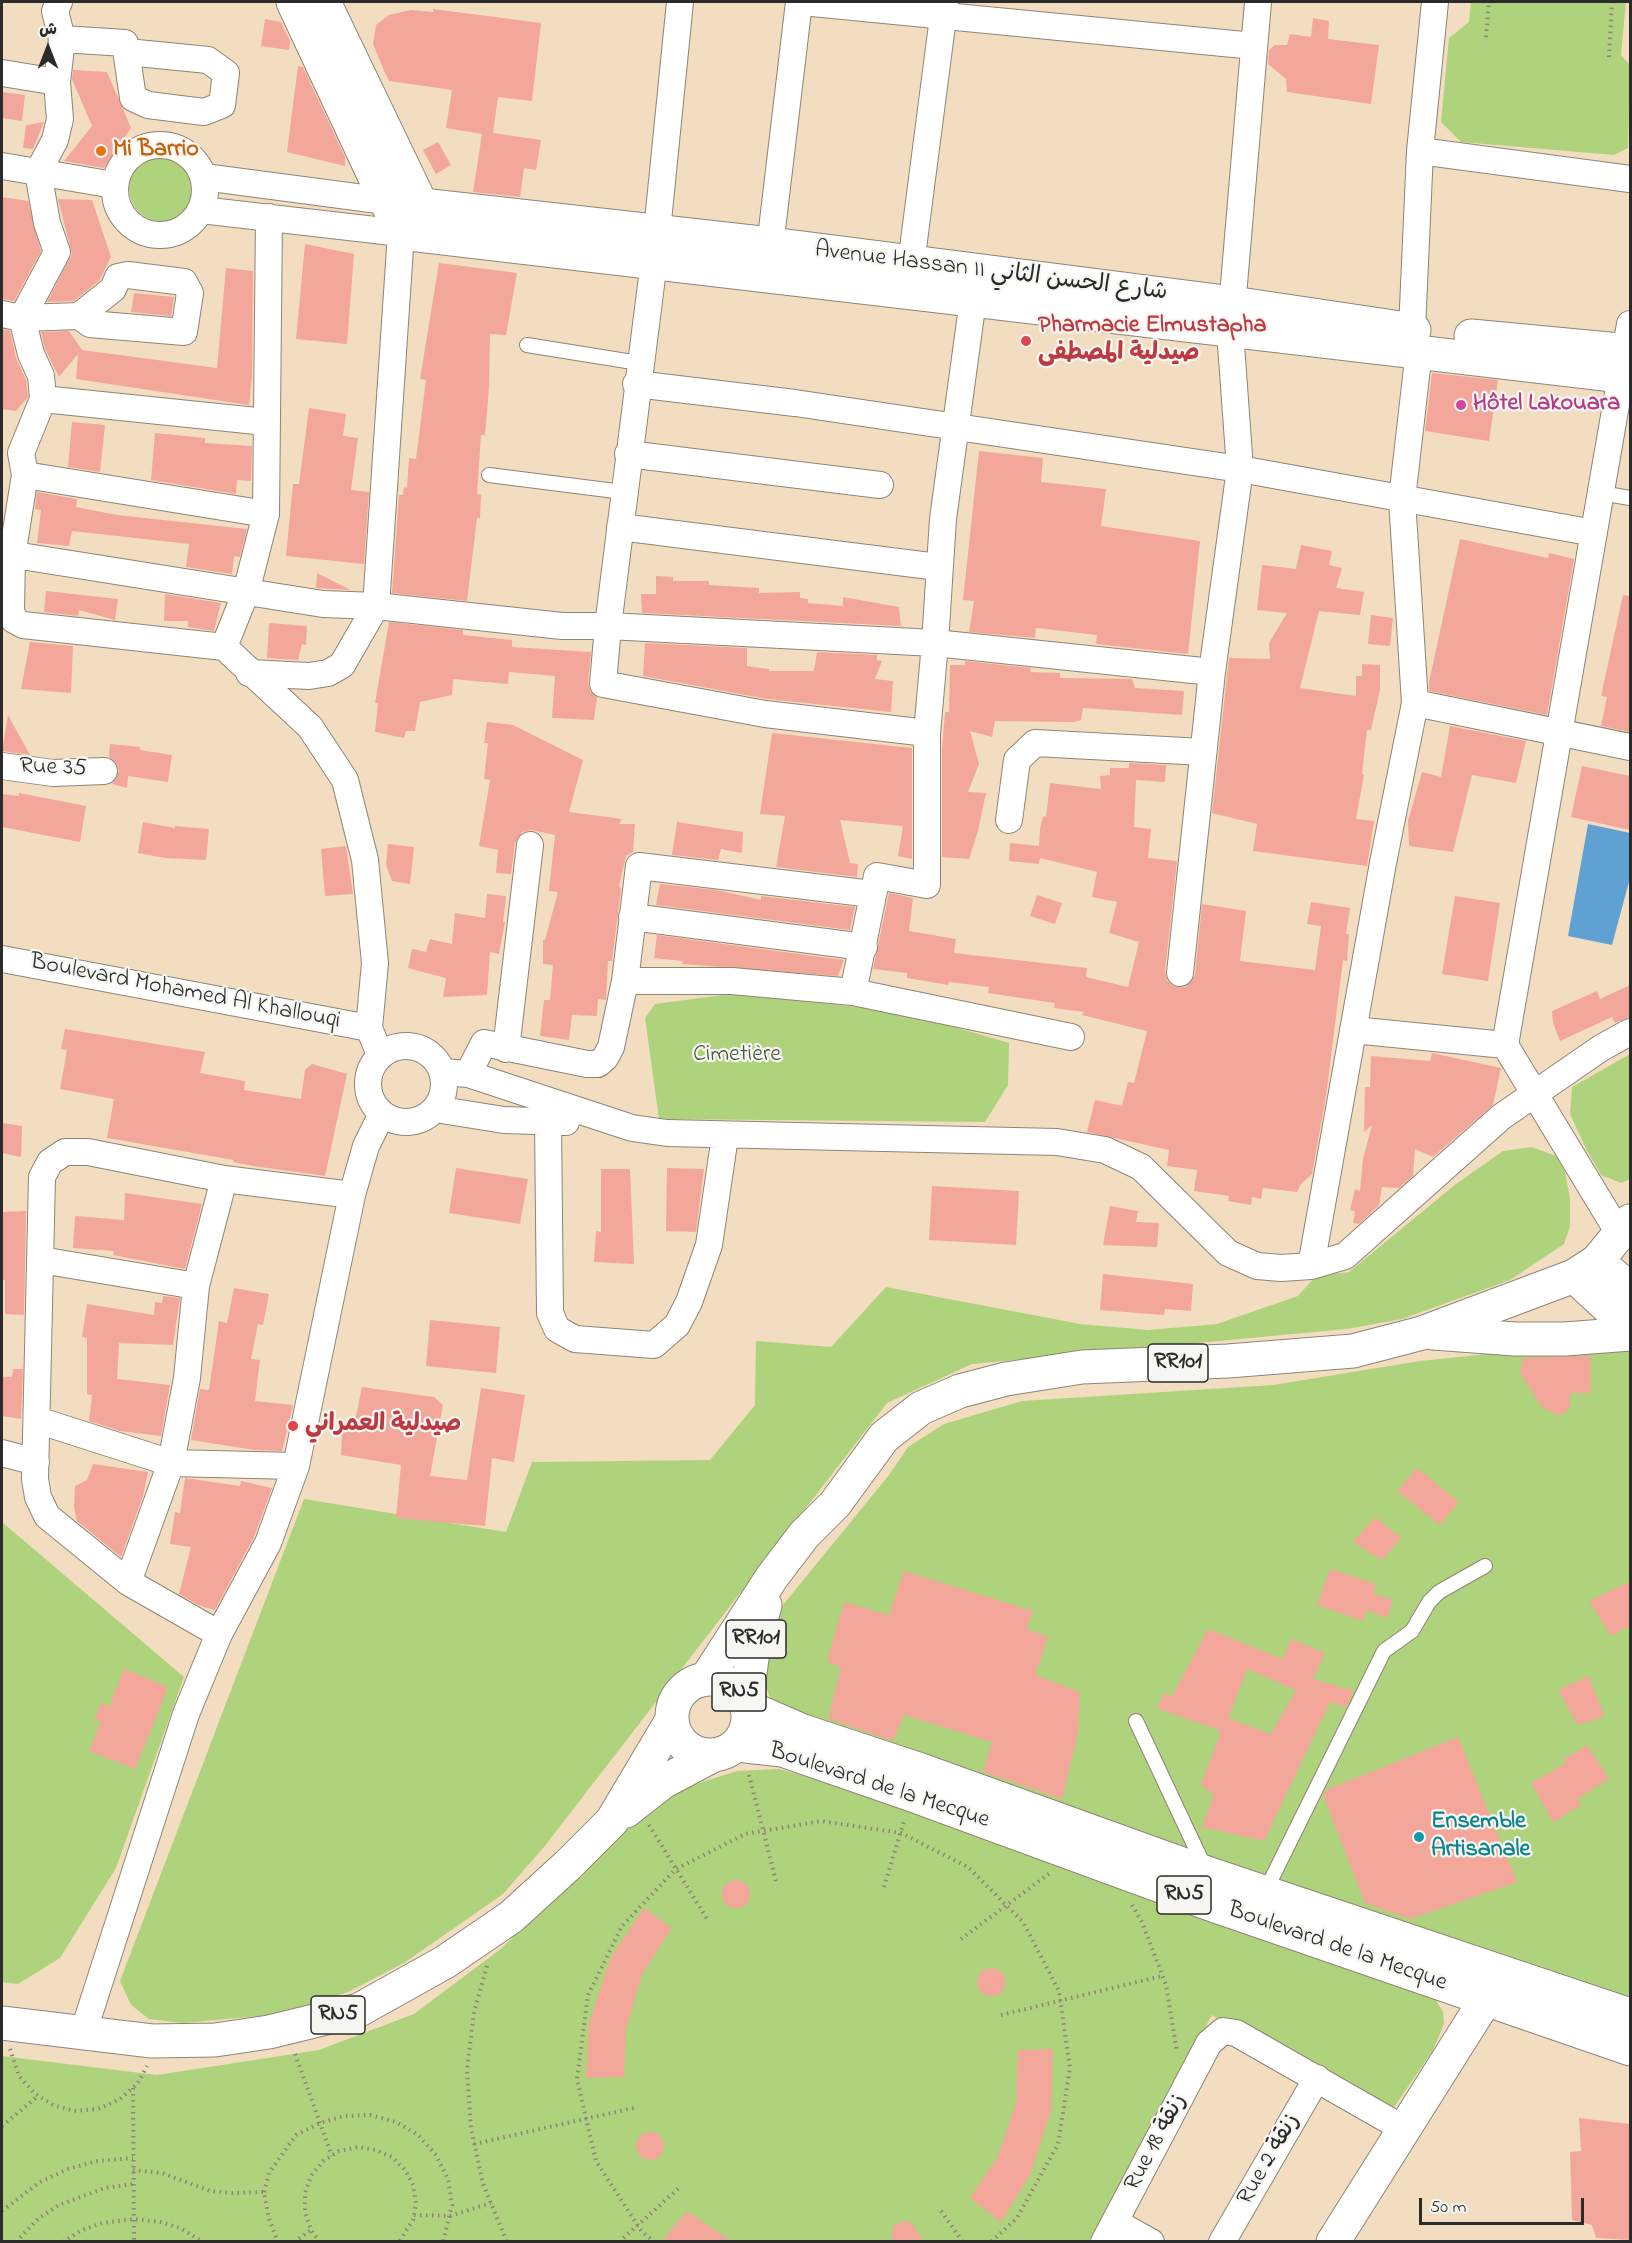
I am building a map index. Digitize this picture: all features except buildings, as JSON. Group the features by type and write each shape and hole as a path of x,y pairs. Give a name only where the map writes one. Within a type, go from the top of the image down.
{"main road":[{"path":"293,2 386,201 415,234"},
{"path":"324,2 421,204 415,234"},
{"name":"Avenue Hassan II شارع الحسن الثاني","path":"386,201 421,204 655,246 1414,341 1628,356"},
{"name":"Avenue Hassan II شارع الحسن الثاني","path":"415,234 655,246"},
{"name":"Avenue Hassan II شارع الحسن الثاني","path":"909,277 973,300 1231,317"},
{"name":"RR101","path":"706,1679 772,1577 804,1535 835,1504 884,1437 921,1408 960,1391 1006,1379 1082,1367 1228,1361 1353,1351 1422,1332 1586,1269 1625,1228"},
{"path":"1586,1269 1630,1289"},
{"path":"1586,1269 1613,1312 1630,1321"},
{"path":"1422,1332 1515,1339 1565,1339 1630,1334"},
{"name":"RR101","path":"747,1705 753,1651 772,1577"},
{"name":"RN5","path":"6,2024 152,2041 215,2040 258,2034 359,2010 445,1962 511,1917 612,1821 663,1782 725,1750 745,1734 748,1721 747,1705 730,1684 706,1679 685,1688 677,1697 672,1720 612,1821"},
{"name":"Boulevard de la Mecque","path":"747,1705 916,1782 1207,1903 1494,1988 1630,2015"},
{"name":"RN5","path":"672,1720 681,1742 702,1754 725,1750"},
{"name":"Boulevard de la Mecque","path":"725,1750 782,1750 916,1782 1265,1892 1494,1988 1630,2049"},
{"path":"1333,2241 1494,1988"}],"street":[{"path":"12,316 57,252 47,223 38,172 56,140 60,119 57,82 62,39 55,11 59,2"},
{"path":"680,2 655,246 628,454 603,684 765,714 927,733"},
{"path":"768,260 800,2 944,9 1254,46"},
{"path":"1180,973 1212,672 1240,469 1231,317 1258,2"},
{"path":"1311,1266 1415,703 1402,499 1414,341 1420,151 1435,2"},
{"path":"909,277 944,9"},
{"path":"62,39 125,43 127,52"},
{"path":"2,73 57,82"},
{"path":"156,145 176,147 188,154 198,165 204,177 205,194 201,210 182,230 169,234 154,235 129,224 120,213 115,200 114,186 117,172 125,160 135,151 156,145"},
{"path":"1420,151 1630,179"},
{"path":"2,166 114,186"},
{"path":"204,177 386,201"},
{"path":"201,210 415,234 376,606 342,665 328,673 309,676 249,673"},
{"path":"224,647 246,592 266,514 269,217"},
{"path":"853,992 877,876 927,885 927,733 935,643 938,567 954,427 973,300"},
{"path":"12,316 79,316"},
{"path":"12,316 41,376 43,399 16,459 7,555 11,610 14,620 24,625 224,647 310,728 345,780 365,860 375,963 369,1028 380,1055"},
{"path":"1625,1228 1505,1045 1594,532 1628,356"},
{"path":"638,373 954,427 1240,469 1594,532"},
{"path":"43,399 266,422"},
{"path":"628,454 880,485"},
{"path":"16,459 266,514"},
{"path":"620,527 938,567"},
{"path":"7,555 323,604 376,606 562,626 608,626 935,643 1212,672"},
{"path":"1415,703 1630,747"},
{"path":"1009,820 1017,760 1035,744 1203,752"},
{"name":"Rue 35","path":"2,766 52,773 104,771"},
{"path":"506,1049 530,845"},
{"path":"468,1074 484,1044 587,1064 598,1064 605,1058 611,1047 625,981 639,866 872,894"},
{"path":"632,917 864,947"},
{"name":"Boulevard Mohamed Al Khallouqi","path":"2,958 369,1028"},
{"path":"625,981 732,981 853,992 1071,1037"},
{"path":"1353,1030 1505,1045"},
{"path":"442,1072 468,1074 608,1122 667,1132 725,1136 1057,1142 1105,1150 1141,1167 1228,1253 1257,1266 1311,1266 1345,1256 1501,1117 1534,1092 1630,1032"},
{"path":"408,1045 423,1049 435,1058 442,1072 444,1091 435,1109 419,1120 400,1122 382,1114 369,1096 368,1074 380,1055 393,1047 408,1045"},
{"path":"435,1109 504,1120 608,1122"},
{"path":"82,2033 186,1714 219,1634 268,1543 296,1466 352,1195 366,1146 382,1114"},
{"path":"548,1122 550,1313 557,1329 574,1339 586,1340 654,1345 677,1325 689,1302 709,1245 725,1136"},
{"path":"219,1634 128,1582 47,1516 38,1497 36,1462 42,1177 50,1162 65,1152 88,1152 224,1179 352,1195"},
{"path":"128,1582 171,1463 187,1378 196,1286 224,1179"},
{"path":"41,1260 196,1286"},
{"path":"37,1420 171,1463 296,1466"},
{"path":"2,1453 36,1462"},
{"name":"Rue 18 زنقة","path":"1110,2231 1209,2043 1223,2031 1236,2033 1317,2078"},
{"path":"1317,2078 1404,2129"},
{"name":"Rue 2 زنقة","path":"1222,2241 1317,2078"},
{"path":"1110,2231 1151,2241"}],"lane":[{"path":"527,345 638,373"},
{"path":"489,475 624,492"},
{"path":"1602,494 1630,498"},
{"path":"1265,1892 1384,1651 1413,1631 1429,1602 1439,1592 1485,1566"},
{"path":"1136,1721 1207,1873"}],"path":[{"path":"1486,37 1489,2"},
{"path":"1609,57 1612,2"},
{"path":"749,1775 777,1885"},
{"path":"884,1887 916,1782"},
{"path":"646,1819 707,1919"},
{"path":"655,2241 638,2225 596,2161 578,2079 588,1995 621,1926 676,1869 745,1834 821,1821 901,1833 968,1867 1023,1922 1059,1991 1070,2067 1058,2144 1017,2218 991,2241"},
{"path":"961,1939 1058,1867"},
{"path":"1131,1903 1142,1922 1162,1976 1176,2035 1178,2057"},
{"path":"489,1956 474,2012 467,2070 474,2144 483,2184 507,2241"},
{"path":"1001,2015 1162,1976"},
{"path":"6,2024 19,2076 38,2096 52,2106 74,2111 98,2109 120,2099 132,2088 149,2062 152,2041"},
{"path":"295,2054 332,2156"},
{"path":"132,2088 134,2241"},
{"path":"2,2126 38,2096"},
{"path":"474,2144 638,2107"},
{"path":"278,2241 269,2219 264,2192 269,2173 279,2157 296,2135 320,2123 344,2116 370,2115 396,2122 418,2135 436,2155 448,2179 452,2205 443,2241"},
{"path":"320,2241 311,2230 304,2212 304,2193 311,2176 323,2161 358,2147 376,2150 392,2157 405,2170 413,2185 416,2203 414,2215 405,2236 399,2241"},
{"path":"2,2211 40,2182 68,2169 97,2161 133,2158"},
{"path":"133,2170 162,2173 210,2190 232,2193 264,2192"},
{"path":"16,2241 38,2219 59,2205 105,2188 134,2184"},
{"path":"619,2241 679,2188"},
{"path":"414,2215 450,2216 491,2203"},
{"path":"941,2211 963,2241"},
{"path":"63,2241 102,2223 134,2219 160,2222 180,2228 203,2241"},
{"path":"294,2241 311,2230"}],"green space":[{"path":"1471,2 1626,2 1621,55 1630,65 1628,148 1614,155 1461,142 1441,122 1449,38 1469,22"},
{"path":"156,154 170,154 182,159 192,169 197,188 192,207 182,217 170,222 156,222 144,217 134,207 129,195 129,181 134,169 144,159"},
{"name":"Cimetière","path":"738,993 907,1013 1009,1043 1008,1085 985,1122 659,1119 645,1018 655,1004"},
{"path":"1630,1054 1630,1179 1621,1183 1601,1175 1570,1114 1572,1087"},
{"path":"1532,1147 1556,1156 1565,1172 1570,1198 1570,1226 1564,1244 1510,1280 1402,1319 1347,1329 972,1364 887,1403 544,1847 503,1894 404,1963 348,1992 280,2014 183,2023 149,2019 131,2005 120,1981 304,1499 506,1532 532,1462 710,1460 755,1405 756,1341 831,1347 886,1287 1080,1324 1148,1330 1217,1324 1298,1296 1316,1276 1349,1272 1456,1184 1503,1151"},
{"path":"1630,1339 1630,2009 804,1721 772,1702 765,1685 759,1661 765,1627 889,1475 908,1447 944,1424 1022,1401 1273,1385 1420,1361"},
{"path":"2,1522 184,1677 116,1868 60,1958 18,1984 2,1982"},
{"path":"779,1769 830,1783 1431,1992 1443,2012 1444,2024 1433,2050 1392,2110 1295,2070 1212,2015 1089,2241 2,2242 2,2056 157,2075 319,2050 414,2014 502,1948 640,1810 683,1788 737,1771"}],"water":[{"path":"1588,824 1630,833 1630,878 1612,945 1568,936"}],"place":[{"name":"Mi Barrio","path":"101,151"},
{"name":"Pharmacie Elmustapha صيدلية المصطفى","path":"1026,341"},
{"name":"Hôtel Lakouara","path":"1461,405"},
{"name":"صيدلية العمراني","path":"293,1426"},
{"name":"Ensemble Artisanale","path":"1419,1837"}]}
